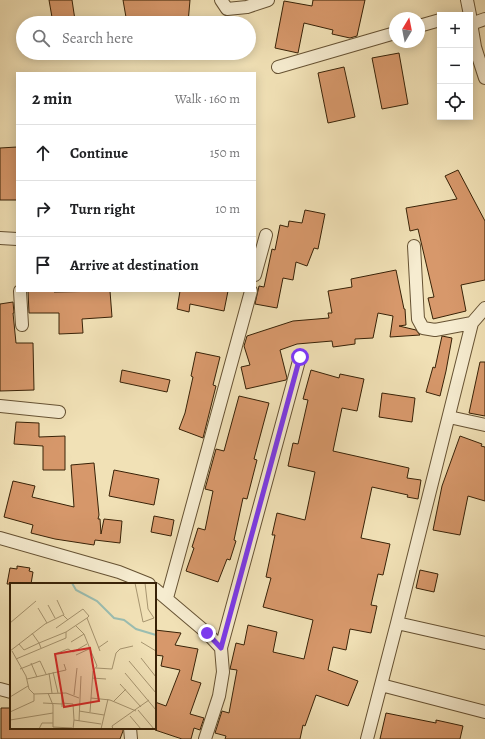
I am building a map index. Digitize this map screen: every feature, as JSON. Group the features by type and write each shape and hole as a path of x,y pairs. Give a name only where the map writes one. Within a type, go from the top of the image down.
{"street":[{"path":"221,0 227,8 247,7 268,0"},
{"path":"466,0 469,12"},
{"path":"473,17 485,19"},
{"path":"425,24 437,21"},
{"path":"278,67 389,35"},
{"path":"473,35 475,47 485,78"},
{"path":"256,271 266,234"},
{"path":"0,238 16,239"},
{"path":"414,246 418,319 423,328 435,330 472,323"},
{"path":"20,292 22,325"},
{"path":"168,598 251,292"},
{"path":"367,739 472,323 485,308"},
{"path":"205,739 220,688 223,672 221,648 300,357"},
{"path":"0,406 59,412"},
{"path":"449,417 485,425"},
{"path":"0,538 119,572 146,583"},
{"path":"156,590 168,598 207,633 221,648"},
{"path":"397,623 485,644"},
{"path":"381,686 485,712"},
{"path":"0,689 10,692"},
{"path":"130,729 131,739"}],"building":[{"path":"49,0 72,0 74,16 52,16"},
{"path":"123,0 190,0 189,16 126,16"},
{"path":"313,0 365,0 357,36 350,38 332,34 333,30 304,23 298,53 275,48 284,1 312,6"},
{"path":"399,53 408,104 382,109 372,58"},
{"path":"344,67 355,117 328,123 318,73"},
{"path":"16,147 16,200 0,200 0,148"},
{"path":"458,170 485,221 485,280 461,285 466,311 433,319 428,298 434,297 418,229 410,231 406,208 457,199 445,176"},
{"path":"305,210 325,214 318,249 314,248 307,266 296,262 293,280 283,278 277,308 255,304 259,286 264,287 272,249 275,250 280,225 288,227 289,221 302,223"},
{"path":"396,270 405,309 406,325 399,326 416,330 420,335 390,337 393,316 378,313 373,338 355,339 355,344 333,347 332,341 297,344 280,350 287,378 286,380 246,389 241,367 250,365 244,346 247,336 293,321 329,318 328,313 332,313 328,291 352,287 351,279"},
{"path":"28,292 110,292 112,317 82,319 83,333 59,334 59,313 29,313"},
{"path":"180,292 228,292 224,311 190,304 189,312 177,309"},
{"path":"13,302 16,343 33,343 34,390 0,391 0,304"},
{"path":"442,336 452,338 440,396 426,392 433,367 435,368"},
{"path":"196,352 220,357 213,385 216,386 203,438 179,429 185,413 193,377 191,376"},
{"path":"480,362 485,362 485,416 469,413"},
{"path":"122,370 170,380 167,392 120,382"},
{"path":"311,370 339,378 340,374 364,379 357,411 342,408 333,451 409,468 407,478 421,480 418,499 407,497 408,495 372,487 361,538 390,544 383,575 378,574 371,605 377,606 371,633 350,629 346,650 333,647 328,670 358,681 348,706 316,695 305,726 303,725 300,739 225,739 226,736 215,733 222,711 229,713 237,670 230,669 236,643 244,645 248,625 277,632 273,652 304,659 313,620 263,607 271,578 266,577 275,535 272,535 277,513 305,520 315,472 288,466 293,443 298,444 308,400 303,399"},
{"path":"382,393 415,398 412,422 379,417"},
{"path":"239,396 269,403 254,459 257,460 247,499 243,498 234,540 236,541 230,560 227,559 218,582 186,571 194,548 192,547 198,528 205,530 213,491 205,489 216,449 224,451"},
{"path":"16,422 39,423 39,437 65,436 65,470 43,470 43,446 14,444"},
{"path":"460,436 482,444 481,446 485,447 485,501 468,496 460,535 433,530 442,486"},
{"path":"94,463 99,515 98,519 100,519 101,534 104,519 122,521 120,543 95,540 94,545 55,539 31,533 33,525 4,517 13,481 35,486 32,497 74,507 71,465"},
{"path":"114,470 159,479 154,505 109,496"},
{"path":"154,516 174,520 171,536 151,532"},
{"path":"17,566 30,568 29,571 33,572 31,583 7,584 10,568 17,569"},
{"path":"420,570 438,574 434,592 416,588"},
{"path":"156,630 181,633 175,645 198,649 191,680 201,683 190,714 204,718 200,730 194,728 191,739 182,739 155,730 156,702 166,706 180,670 161,666 163,656 156,655"},
{"path":"1,708 10,708 10,729 123,729 120,739 1,739"},
{"path":"386,713 436,723 436,720 463,726 460,739 380,739"}],"route":[{"path":"207,633 221,648 300,357"}]}
